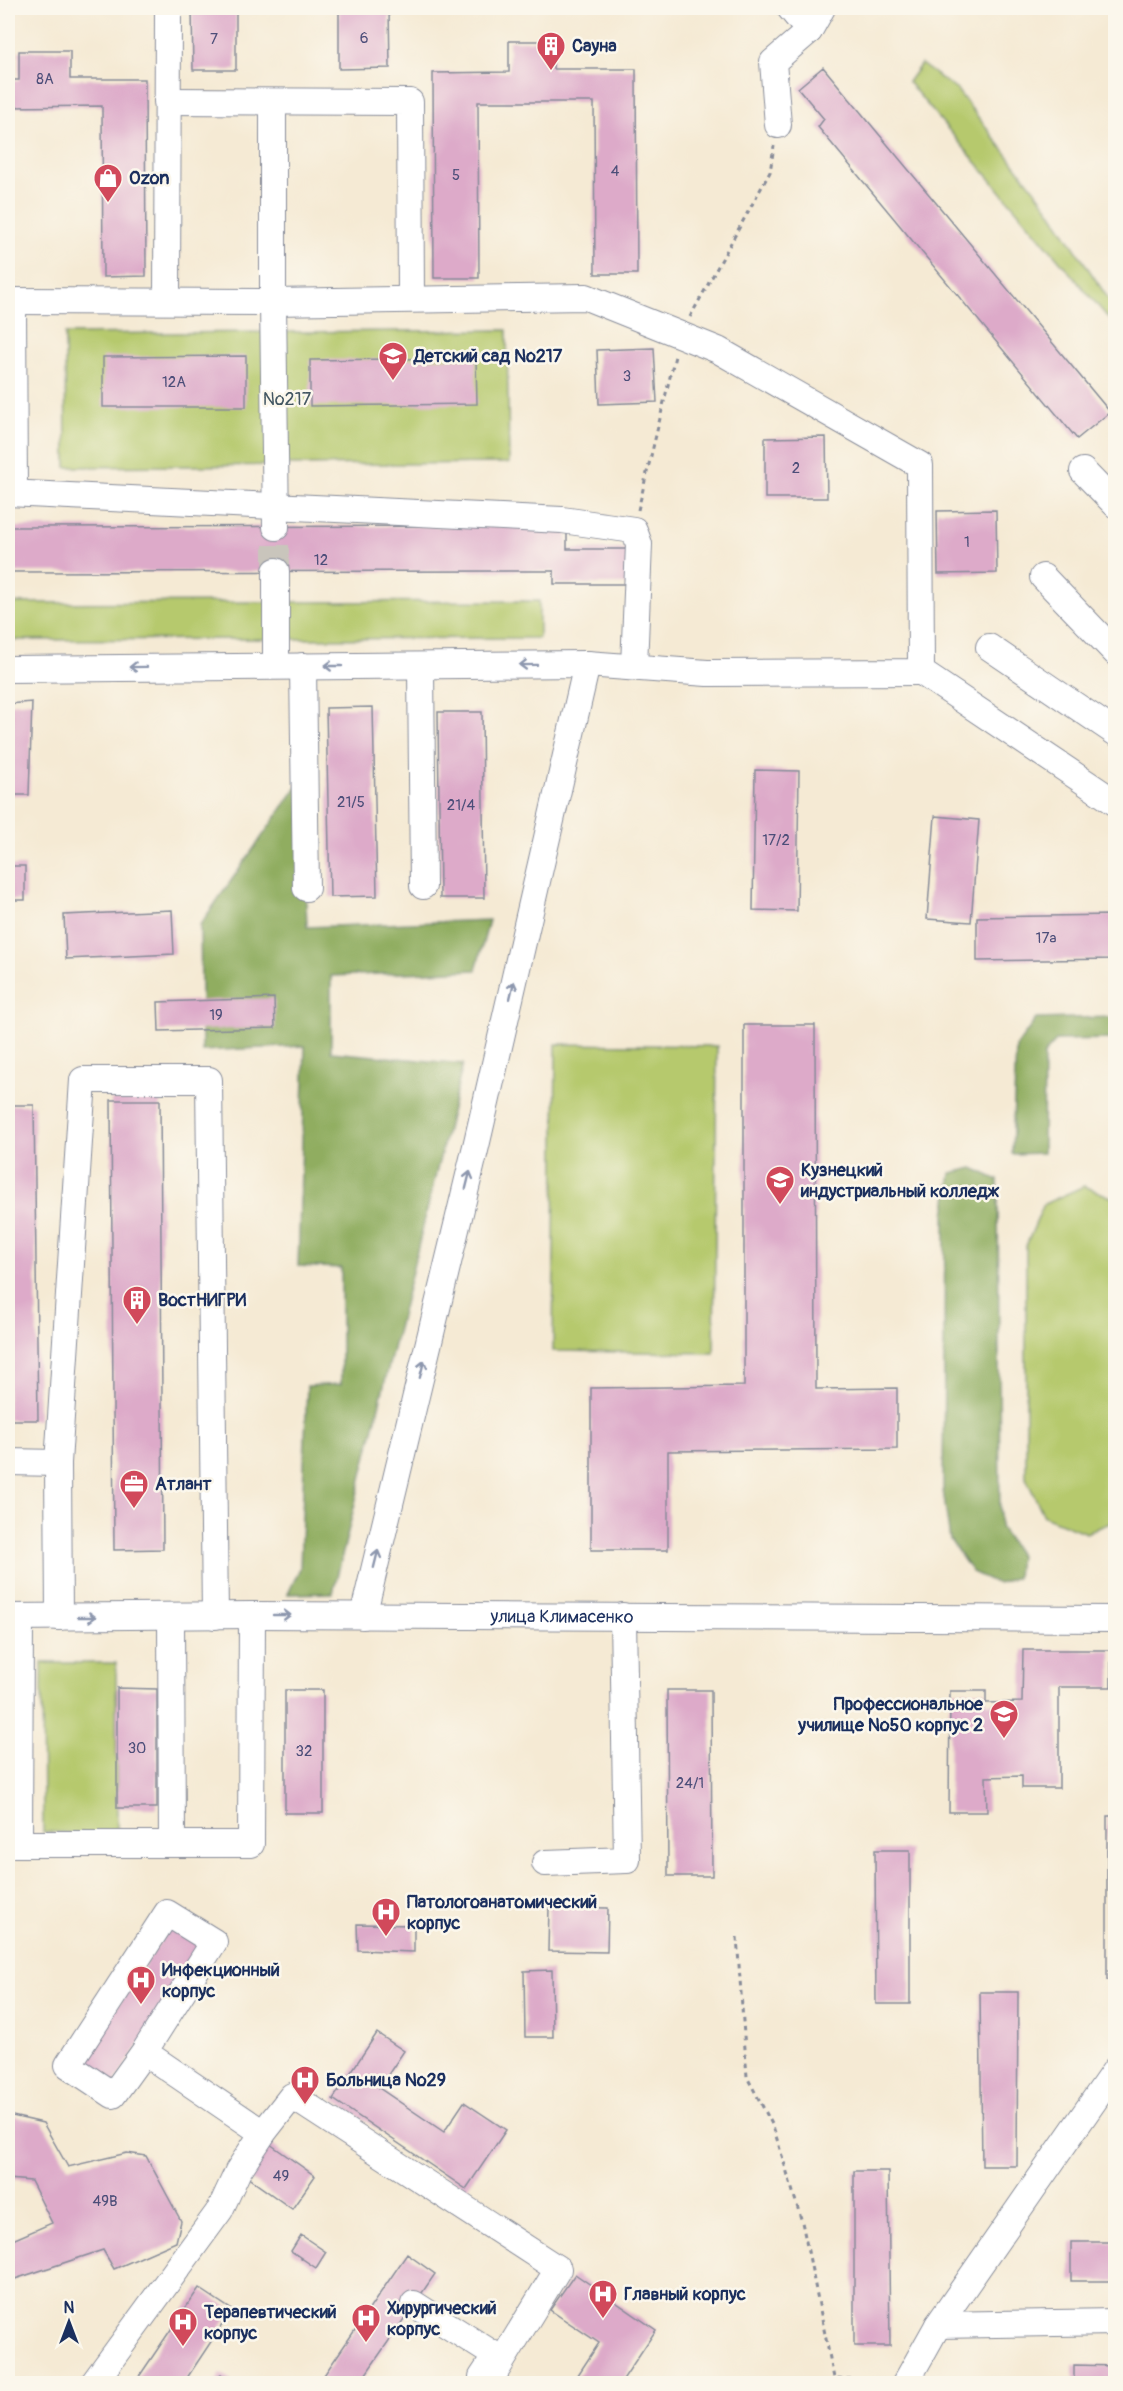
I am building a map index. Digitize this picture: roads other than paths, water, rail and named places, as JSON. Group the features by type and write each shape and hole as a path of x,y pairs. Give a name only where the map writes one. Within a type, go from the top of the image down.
{"street":[{"path":"167,301 168,8"},
{"path":"790,8 809,32"},
{"path":"778,125 773,62 809,32 822,8"},
{"path":"167,101 410,102 411,299"},
{"path":"273,102 276,517"},
{"path":"634,666 639,544 633,530 562,520 276,517 11,493 10,301 273,302 586,297 718,350 920,465 921,672"},
{"path":"1083,471 1116,505"},
{"path":"276,571 276,666"},
{"path":"1043,577 1116,653"},
{"path":"989,647 1116,733"},
{"path":"8,669 587,664 707,673 921,672 1116,803"},
{"path":"363,1616 477,1142 587,664"},
{"path":"303,666 306,888"},
{"path":"421,667 423,886"},
{"path":"59,1617 58,1463 83,1080 209,1080 215,1616"},
{"path":"8,1462 58,1463"},
{"path":"14,1617 13,1844 251,1844 252,1615"},
{"name":"улица Климасенко","path":"14,1617 252,1615 1116,1618"},
{"path":"171,1616 172,1844"},
{"path":"545,1863 627,1860 623,1616"},
{"path":"167,1913 214,1942 144,2052 113,2096 68,2065 167,1913"},
{"path":"144,2052 263,2133"},
{"path":"905,2383 938,2325 1116,2069"},
{"path":"93,2384 220,2210 238,2171 263,2133 292,2096 558,2269 488,2384"},
{"path":"414,2304 496,2356 477,2384"},
{"path":"938,2325 1116,2322"}],"tunnel":[{"path":"276,527 276,571"}],"place":[{"name":"Сауна","path":"551,72"},
{"name":"Ozon","path":"108,204"},
{"name":"Детский сад №217","path":"393,382"},
{"name":"Кузнецкий индустриальный колледж","path":"780,1206"},
{"name":"ВостНИГРИ","path":"137,1326"},
{"name":"Атлант","path":"134,1510"},
{"name":"Профессиональное училище №50 корпус 2","path":"1004,1740"},
{"name":"Патологоанатомический корпус","path":"386,1938"},
{"name":"Инфекционный корпус","path":"141,2006"},
{"name":"Больница №29","path":"305,2106"},
{"name":"Главный корпус","path":"603,2320"},
{"name":"Хирургический корпус","path":"366,2344"},
{"name":"Терапевтический корпус","path":"183,2348"}],"park label":[{"name":"№217","path":"287,399"}]}
